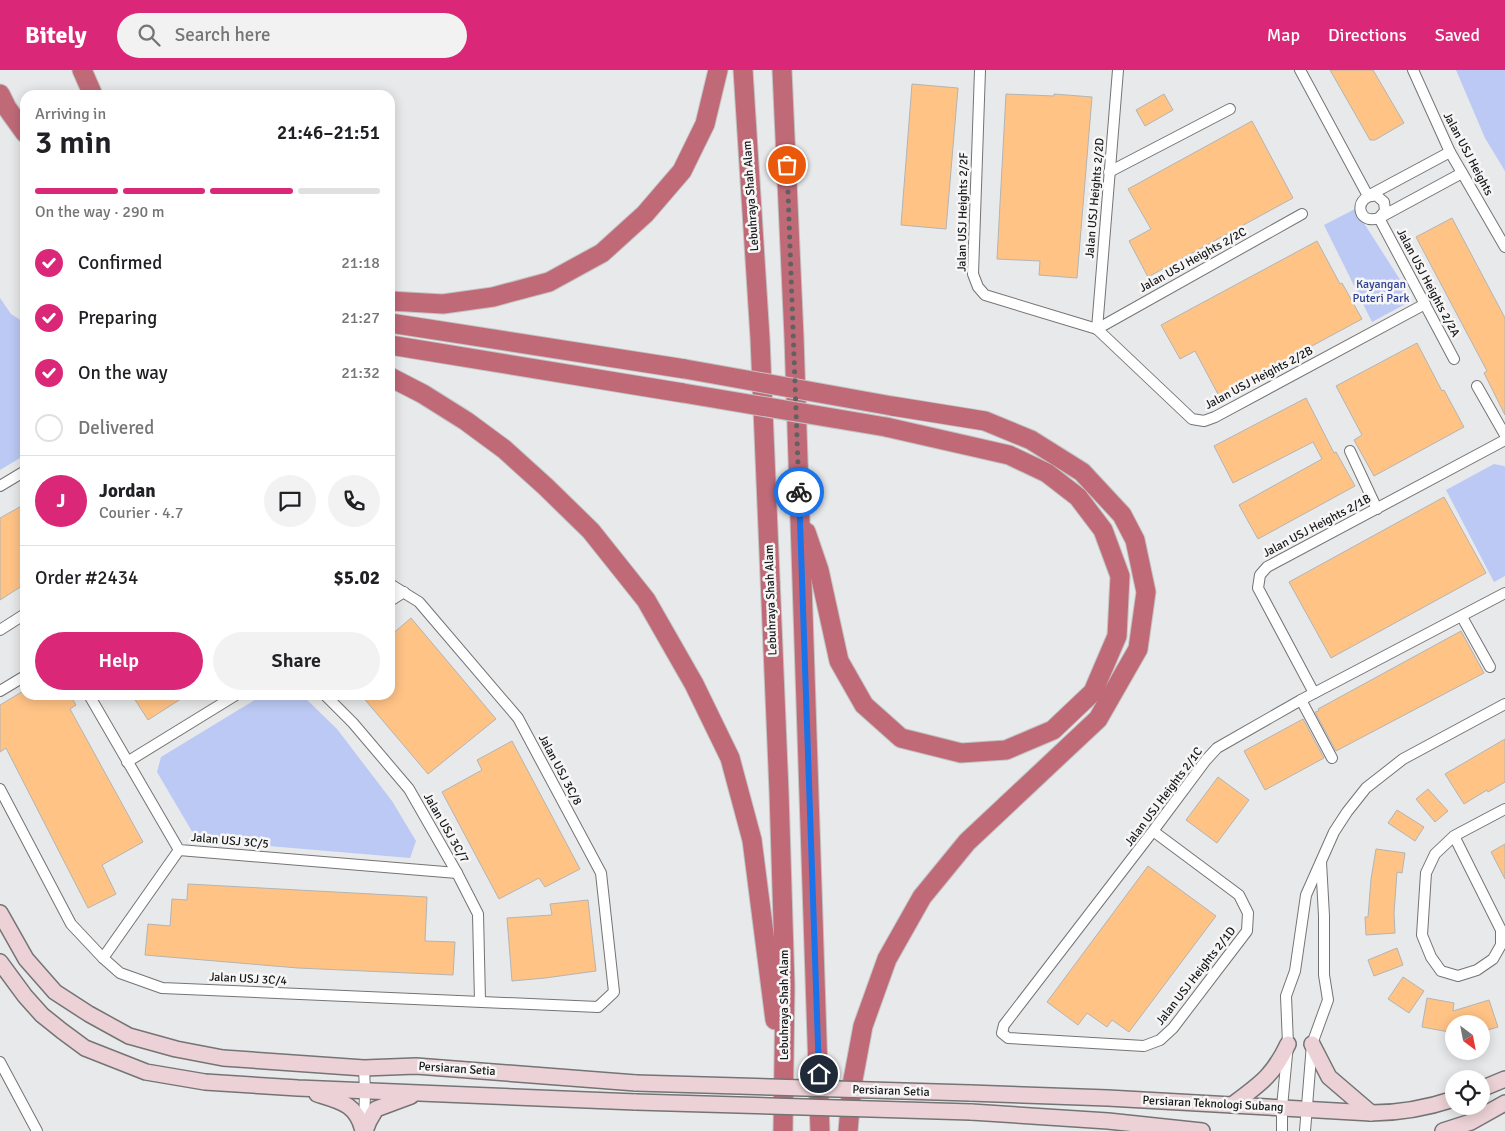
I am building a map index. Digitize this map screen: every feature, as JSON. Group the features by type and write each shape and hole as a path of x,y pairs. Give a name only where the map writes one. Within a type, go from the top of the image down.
{"highway":[{"path":"82,70 91,90"},
{"path":"395,300 443,304 493,297 549,282 602,254 645,214 682,171 705,124 718,70"},
{"name":"Lebuhraya Shah Alam","path":"743,70 760,338 785,986 783,1131"},
{"path":"782,70 794,327 820,1131"},
{"path":"0,94 20,126"},
{"path":"395,325 685,369 985,421 1031,440 1082,472 1122,514 1135,540 1146,592 1138,649 1098,719 967,842 922,897 887,959 864,1026 852,1085 848,1131"},
{"path":"395,346 886,427 1009,455 1047,473 1078,498 1103,530 1120,576 1117,636 1093,692 1053,730 1006,750 962,753 902,738 864,705 839,661 819,570 800,514"},
{"path":"395,380 423,394 504,449 591,531 646,600 694,684 730,758 752,840 770,984 784,1076"}],"main road":[{"name":"Persiaran Setia","path":"0,913 26,959 55,992 88,1014 129,1036 223,1058 364,1068 416,1066 636,1083 970,1094"},
{"name":"Persiaran Setia","path":"0,962 42,1015 85,1048 146,1072 205,1082 298,1088 636,1102 971,1112"},
{"path":"1232,1104 1267,1078 1280,1061 1288,1044"},
{"path":"1312,1044 1329,1077 1371,1112"},
{"path":"1490,1085 1505,1079"},
{"path":"298,1088 344,1103 357,1116 364,1131"},
{"path":"364,1131 376,1110 417,1093"},
{"name":"Persiaran Teknologi Subang","path":"970,1094 1108,1098 1390,1113 1445,1102"},
{"path":"1443,1131 1471,1122 1505,1103"},
{"name":"Persiaran Teknologi Subang","path":"971,1112 1108,1121 1202,1131"}],"street":[{"name":"Jalan USJ Heights 2/2F","path":"980,70 973,274 978,287 986,295 1097,329"},
{"name":"Jalan USJ Heights 2/2D","path":"1097,329 1118,70"},
{"path":"1300,70 1368,196"},
{"name":"Jalan USJ Heights","path":"1413,70 1450,152 1505,246"},
{"path":"1109,172 1230,109"},
{"path":"1450,152 1368,196 1363,200 1360,207 1362,214 1366,218 1373,220 1380,218 1462,173"},
{"path":"1368,196 1377,196 1384,202 1385,211 1380,218"},
{"name":"Jalan USJ Heights 2/2C","path":"1097,329 1302,214"},
{"name":"Jalan USJ Heights 2/2A","path":"1380,218 1454,359"},
{"name":"Jalan USJ Heights 2/2B","path":"1097,329 1192,419 1204,421 1215,418 1425,304"},
{"path":"1477,386 1505,435"},
{"name":"Jalan USJ Heights 2/1B","path":"1314,693 1258,588 1260,575 1267,567 1505,440"},
{"path":"1350,452 1377,508"},
{"path":"0,486 20,474"},
{"name":"Jalan USJ 3C/8","path":"395,587 419,602 518,718 601,872 614,992 598,1007"},
{"path":"395,597 404,592"},
{"name":"Jalan USJ Heights 2/1C","path":"1004,1025 1217,748 1314,693 1505,593"},
{"path":"1462,616 1490,667"},
{"path":"0,630 20,617"},
{"path":"0,691 20,679"},
{"name":"Jalan USJ 3C/5","path":"92,700 179,850 457,873"},
{"path":"127,762 228,700"},
{"name":"Jalan USJ 3C/7","path":"330,700 353,723 409,789 478,914 480,1001"},
{"path":"1301,700 1332,758"},
{"path":"1282,1131 1282,1107 1288,1044 1286,996 1294,971 1306,895 1334,832 1366,788 1403,759 1505,704"},
{"name":"Jalan USJ 3C/4","path":"0,789 71,924 120,973 162,988 598,1007"},
{"path":"1454,836 1501,930 1501,945 1494,959 1478,970 1458,976 1441,971 1431,957 1422,935 1426,873 1435,854 1454,836 1505,809"},
{"name":"Jalan USJ Heights 2/1D","path":"1004,1025 1002,1033 1008,1038 1144,1046 1160,1040 1178,1021 1247,931 1248,913 1239,895 1153,831"},
{"path":"103,958 179,850"},
{"path":"1305,1131 1312,1044 1328,1000 1324,975 1324,916 1321,859"},
{"path":"0,1062 37,1131"},
{"path":"364,1068 364,1131"}],"green space":[{"path":"1456,70 1505,70 1505,171 1485,138"},
{"name":"Kayangan Puteri Park","path":"1355,209 1404,286 1409,302 1372,322 1324,225"},
{"path":"0,298 11,314 20,320 20,458 0,470"},
{"path":"1494,464 1505,467 1505,576 1494,582 1446,490"},
{"path":"255,700 307,700 337,729 392,801 416,841 410,858 197,840 157,772 161,757"}],"building":[{"path":"1330,70 1373,70 1404,123 1375,140 1370,140"},
{"path":"912,84 958,88 946,229 901,225"},
{"path":"1006,94 1054,96 1054,94 1092,97 1077,278 1039,275 1040,261 997,259"},
{"path":"1164,94 1173,110 1145,126 1136,110"},
{"path":"1252,121 1293,198 1148,277 1129,241 1151,229 1128,189"},
{"path":"1452,218 1505,318 1505,415 1484,373 1487,371 1416,237"},
{"path":"1317,241 1340,284 1342,283 1362,319 1219,396 1195,351 1180,359 1161,325"},
{"path":"1417,343 1442,391 1444,390 1464,427 1374,476 1354,440 1362,435 1336,386"},
{"path":"1306,398 1334,453 1336,452 1355,486 1258,539 1239,505 1322,459 1313,442 1233,483 1214,446"},
{"path":"1444,497 1486,573 1331,658 1289,582"},
{"path":"20,507 20,587 0,600 0,518"},
{"path":"411,618 496,719 428,774 365,700 395,700 395,632"},
{"path":"1461,631 1484,673 1336,751 1315,712 1319,711 1318,709"},
{"path":"20,693 20,700 73,700 76,705 70,709 143,842 102,865 116,894 88,908 6,748 0,752 0,705"},
{"path":"135,700 179,700 148,720"},
{"path":"1303,719 1324,758 1265,790 1244,751"},
{"path":"1505,739 1505,782 1464,804 1445,774"},
{"path":"512,741 580,869 545,887 539,878 499,899 442,792 482,770 477,760"},
{"path":"1218,777 1249,800 1217,843 1186,820"},
{"path":"1428,789 1448,811 1435,822 1416,799"},
{"path":"1397,810 1424,827 1415,841 1388,823"},
{"path":"1505,844 1505,879 1491,852"},
{"path":"1376,849 1405,853 1402,873 1397,872 1394,913 1395,933 1366,935 1365,917 1368,917"},
{"path":"1148,866 1216,916 1129,1032 1112,1020 1107,1027 1087,1013 1078,1025 1047,1002"},
{"path":"188,884 427,897 425,941 455,942 453,975 298,968 145,955 148,924 170,926 172,899 187,900"},
{"path":"588,900 596,971 512,981 507,918 552,915 550,904"},
{"path":"1397,948 1403,965 1374,976 1368,960"},
{"path":"1403,977 1424,991 1409,1013 1388,999"},
{"path":"1427,998 1454,1003 1453,1011 1489,1000 1498,1027 1490,1029 1490,1015 1445,1015 1445,1031 1422,1027"}],"way so far":[{"path":"787,165 799,492"}],"route":[{"path":"799,492 819,1074"}]}
